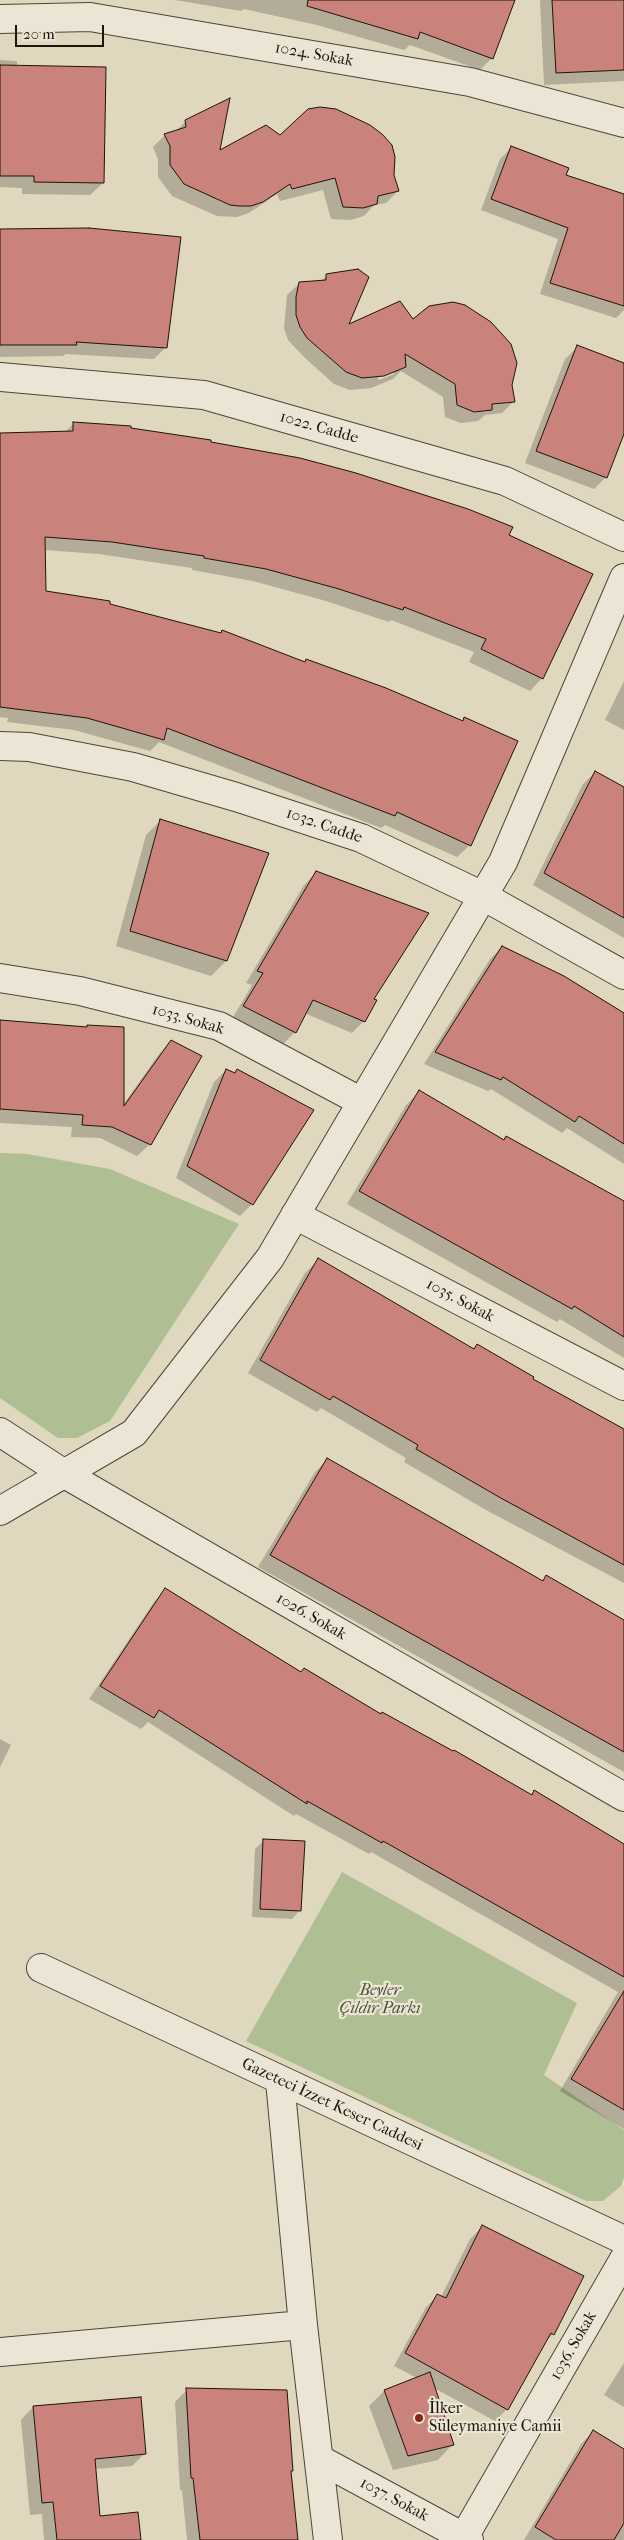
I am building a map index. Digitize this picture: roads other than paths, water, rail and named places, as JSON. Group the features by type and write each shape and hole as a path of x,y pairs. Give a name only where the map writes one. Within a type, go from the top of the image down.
{"street":[{"name":"1024. Sokak","path":"0,19 100,19 470,82 624,123"},
{"name":"1022. Cadde","path":"0,377 204,395 505,481 624,537"},
{"path":"0,1511 134,1433 270,1258 503,862 624,578"},
{"name":"1032. Cadde","path":"0,746 29,747 133,767 236,797 361,838 483,896 624,975"},
{"name":"1033. Sokak","path":"0,978 80,992 219,1026 362,1102"},
{"name":"1035. Sokak","path":"295,1215 624,1386"},
{"name":"1026. Sokak","path":"0,1432 63,1473 624,1798"},
{"name":"Gazeteci İzzet Keser Caddesi","path":"41,1968 624,2240"},
{"path":"280,2081 303,2325 328,2540"},
{"name":"1036. Sokak","path":"466,2539 624,2259"},
{"path":"0,2352 303,2325"},
{"name":"1037. Sokak","path":"319,2459 466,2539"}],"place":[{"name":"İlker Süleymaniye Camii","path":"419,2418"}],"park label":[{"name":"Beyler Çıldır Parkı","path":"380,2000"}]}
